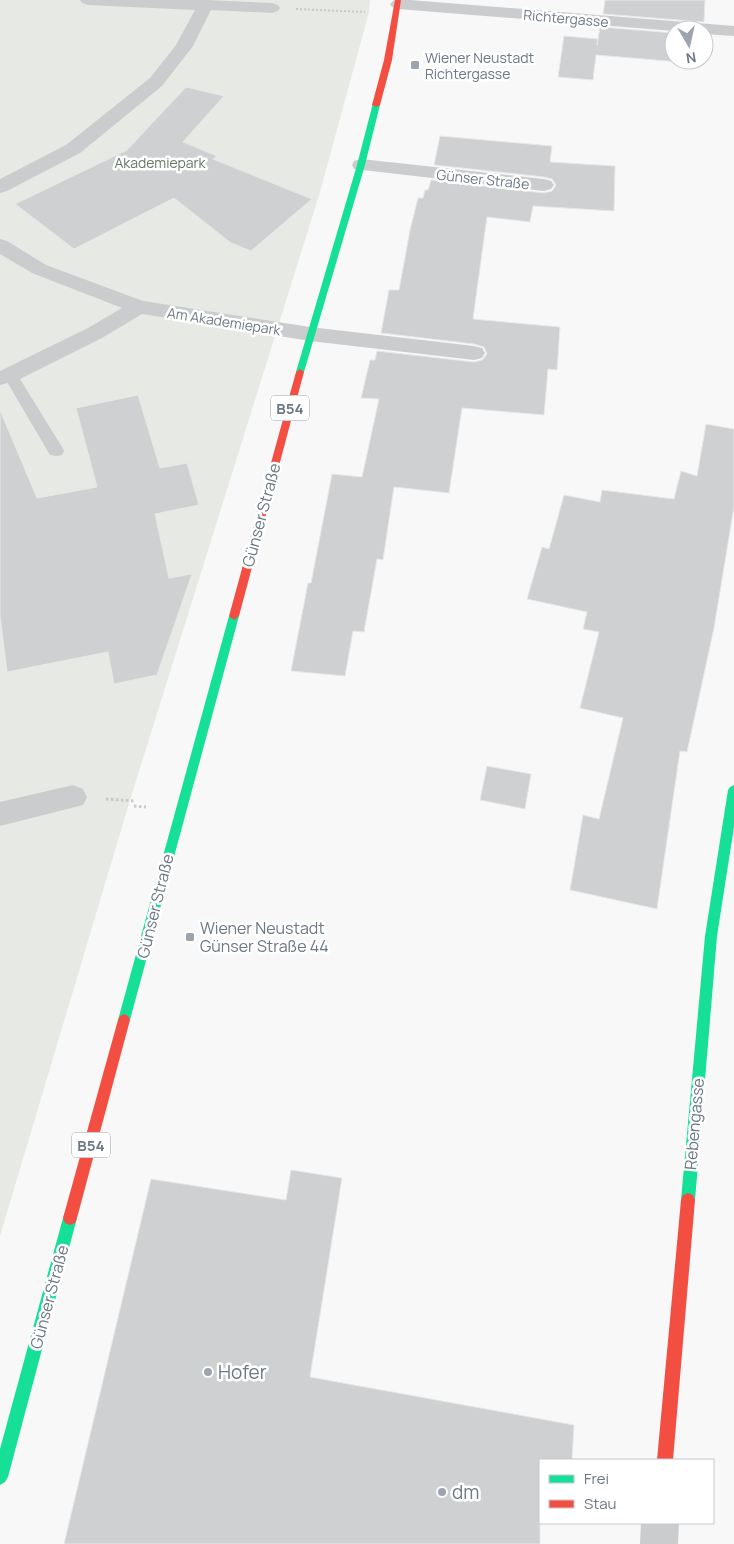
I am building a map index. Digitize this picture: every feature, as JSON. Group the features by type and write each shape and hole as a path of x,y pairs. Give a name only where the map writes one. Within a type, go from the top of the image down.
{"main road":[{"name":"Günser Straße","path":"0,1478 310,334 361,165 388,60 398,2"},
{"name":"Rebengasse","path":"665,1459 711,936 734,790"}],"street":[{"path":"88,0 272,8"},
{"name":"Richtergasse","path":"398,2 734,31"},
{"path":"0,188 73,149 156,82 184,46 206,5"},
{"name":"Günser Straße","path":"361,165 544,185"},
{"name":"Am Akademiepark","path":"0,245 39,269 139,306 310,334"},
{"path":"5,377 95,333 139,306"},
{"path":"310,334 474,353"},
{"path":"0,814 73,797"},
{"path":"659,1544 660,1524"}],"lane":[{"path":"5,377 56,452"}],"path":[{"path":"272,8 369,12"}],"green space":[{"name":"Akademiepark","path":"0,0 370,0 369,12 320,192 130,800 0,1236"}],"building":[{"path":"605,0 705,0 704,20 679,20 603,14"},
{"path":"600,27 664,32 664,61 596,55 593,80 558,77 564,36 598,39"},
{"path":"186,87 224,96 183,142 217,156 213,159 312,199 251,251 231,243 174,198 74,249 15,204 127,150"},
{"path":"440,136 552,146 550,162 615,166 614,211 533,206 530,222 487,217 473,319 560,327 557,370 548,369 544,415 462,408 449,493 394,487 383,560 377,559 364,632 353,631 345,676 291,671 308,583 311,583 332,474 362,477 379,399 361,398 370,360 375,360 377,351 474,362 482,360 487,354 484,347 474,344 381,333 389,290 399,290 418,198 423,198 431,180 544,193 552,191 556,185 552,179 544,177 434,165"},
{"path":"138,395 160,468 187,463 199,505 155,514 169,578 192,574 157,675 114,684 108,652 7,672 0,616 0,410 37,498 97,487 76,408"},
{"path":"706,424 734,429 734,507 714,628 687,752 680,751 657,909 570,890 583,815 599,819 623,718 580,708 599,632 583,629 587,612 527,599 542,547 549,549 564,495 600,502 602,490 674,499 681,471 697,476"},
{"path":"487,766 531,774 525,809 480,800"},
{"name":"Hofer","path":"291,1170 342,1178 310,1377 574,1425 572,1459 539,1459 540,1544 64,1544 151,1179 286,1200"}],"traffic: fast":[{"path":"300,372 361,165 376,105"},
{"path":"124,1020 234,616"},
{"path":"688,1200 711,936 734,790"},
{"path":"0,1477 70,1218"}],"traffic: jam":[{"path":"376,105 388,60 398,0"},
{"path":"234,616 300,372"},
{"path":"70,1218 124,1020"},
{"path":"665,1459 688,1200"}],"place":[{"name":"Wiener Neustadt Richtergasse","path":"415,65"},
{"name":"Wiener Neustadt Günser Straße 44","path":"190,937"},
{"name":"Hofer","path":"208,1372"},
{"name":"dm","path":"442,1492"}]}
